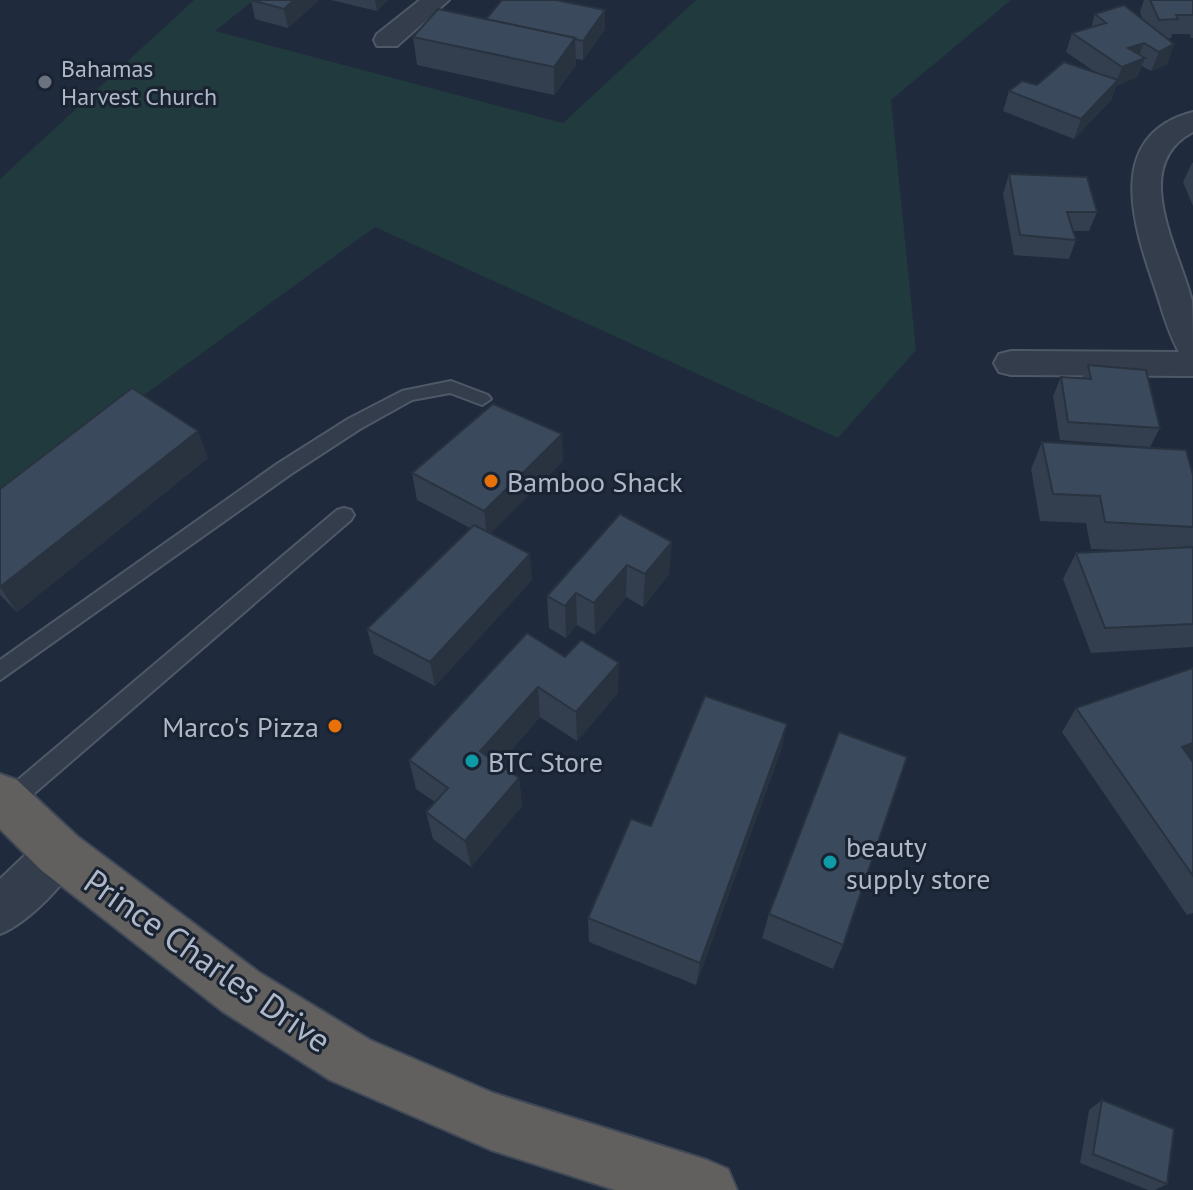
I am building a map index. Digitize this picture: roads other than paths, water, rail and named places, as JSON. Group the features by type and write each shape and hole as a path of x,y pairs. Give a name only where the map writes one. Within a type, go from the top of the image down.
{"highway":[{"name":"Prince Charles Drive","path":"4,800 59,853 241,992 350,1060 491,1121 707,1190"}],"street":[{"path":"387,40 436,0"},
{"path":"1193,121 1175,129 1156,146 1148,165 1144,190 1150,220 1193,347"},
{"path":"1011,363 1193,364"},
{"path":"0,911 59,853"}],"lane":[{"path":"0,671 284,469 354,424 408,395 451,387 482,399"},
{"path":"4,800 344,515"}],"place":[{"name":"Bahamas Harvest Church","path":"45,82"},
{"name":"Bamboo Shack","path":"491,481"},
{"name":"Marco's Pizza","path":"335,726"},
{"name":"BTC Store","path":"472,761"},
{"name":"beauty supply store","path":"830,862"}]}
